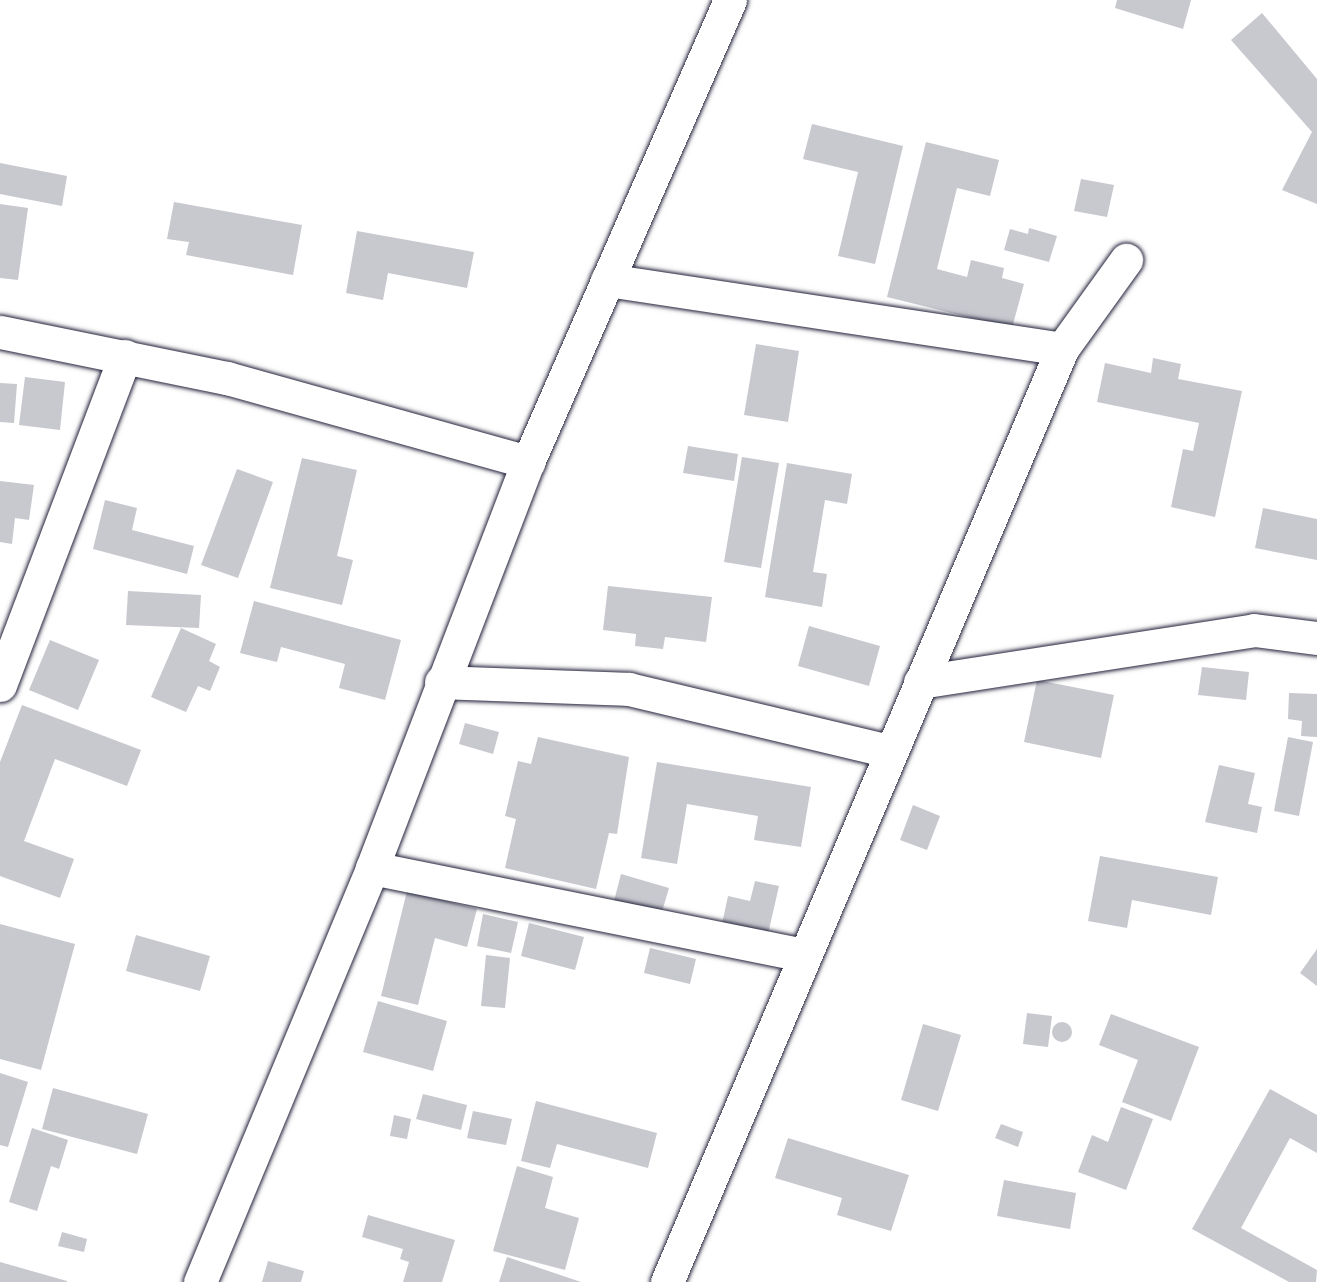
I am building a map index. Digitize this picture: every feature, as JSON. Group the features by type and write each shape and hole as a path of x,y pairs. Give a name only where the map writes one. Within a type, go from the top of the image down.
{"street":[{"path":"200,1282 372,868 441,682 528,462 730,0"},
{"path":"667,1282 802,955 1062,350 1126,260"},
{"path":"607,280 1062,350"},
{"path":"0,332 227,378 528,462"},
{"path":"0,685 125,356"},
{"path":"920,682 1254,630 1317,638"},
{"path":"441,682 629,690 889,751"},
{"path":"372,868 802,955"}],"building":[{"path":"1117,0 1191,0 1183,29 1115,8"},
{"path":"1262,13 1317,79 1317,204 1282,190 1312,132 1231,40"},
{"path":"812,124 903,146 875,264 838,256 858,172 803,159"},
{"path":"926,142 999,160 990,196 957,188 937,269 967,277 971,260 1004,268 1002,278 1024,284 1012,328 887,297"},
{"path":"0,163 67,176 62,206 0,194"},
{"path":"1081,179 1114,185 1107,217 1074,211"},
{"path":"174,202 302,225 293,275 186,255 189,242 167,239"},
{"path":"0,204 28,208 18,280 0,278"},
{"path":"1029,228 1057,236 1049,262 1004,250 1010,229 1028,234"},
{"path":"357,231 474,252 467,288 388,273 383,300 346,293"},
{"path":"756,344 799,351 788,422 744,415"},
{"path":"1153,358 1181,364 1178,379 1242,391 1215,517 1171,507 1183,449 1193,451 1199,423 1097,402 1105,363 1151,373"},
{"path":"25,377 65,382 60,430 19,425"},
{"path":"0,383 17,384 14,423 0,422"},
{"path":"688,446 738,454 734,481 683,473"},
{"path":"742,457 779,463 761,568 724,562"},
{"path":"302,458 357,470 337,556 353,560 342,605 270,588"},
{"path":"787,463 852,474 847,504 825,500 813,572 827,574 822,607 765,597"},
{"path":"237,469 273,482 238,578 201,565"},
{"path":"0,481 34,485 29,520 15,518 12,544 0,542"},
{"path":"105,500 137,508 132,530 194,546 187,574 93,549"},
{"path":"1263,508 1317,519 1317,560 1255,548"},
{"path":"608,586 712,597 706,642 665,637 663,649 635,646 636,634 603,630"},
{"path":"128,591 201,595 199,628 126,625"},
{"path":"254,601 401,640 385,700 339,688 345,664 281,647 277,662 240,653"},
{"path":"809,626 880,646 869,686 798,666"},
{"path":"181,628 216,644 209,661 220,667 210,691 198,686 186,712 151,697"},
{"path":"50,640 99,660 78,710 29,690"},
{"path":"1202,667 1249,672 1246,700 1198,695"},
{"path":"1037,680 1114,695 1101,758 1024,742"},
{"path":"1289,693 1317,694 1317,737 1301,736 1302,721 1288,719"},
{"path":"22,705 141,750 127,786 55,759 24,841 74,859 60,898 0,876 0,762"},
{"path":"465,723 499,732 493,754 459,744"},
{"path":"538,737 629,757 617,834 609,833 596,889 505,868 516,819 505,816 518,761 531,764"},
{"path":"1288,737 1313,742 1299,816 1274,811"},
{"path":"657,762 811,787 801,847 754,840 758,816 687,804 677,864 641,858"},
{"path":"1219,765 1255,773 1248,804 1262,807 1257,833 1205,822"},
{"path":"913,805 940,816 927,850 900,840"},
{"path":"1100,856 1218,877 1211,915 1132,900 1127,928 1088,921"},
{"path":"621,874 669,888 661,915 614,901"},
{"path":"755,881 779,886 768,934 722,924 728,896 750,901"},
{"path":"407,891 477,909 467,947 435,938 418,1005 381,996"},
{"path":"483,914 518,922 511,953 477,946"},
{"path":"529,923 584,937 575,970 521,956"},
{"path":"0,924 75,944 41,1070 0,1059"},
{"path":"136,935 210,956 200,991 126,971"},
{"path":"650,948 696,959 690,984 644,973"},
{"path":"1317,949 1317,986 1300,973"},
{"path":"486,955 510,958 505,1008 481,1006"},
{"path":"378,1001 447,1021 433,1071 363,1052"},
{"path":"1027,1013 1052,1016 1048,1047 1023,1044"},
{"path":"1111,1014 1199,1047 1171,1121 1122,1102 1138,1060 1099,1045"},
{"path":"1058,1022 1066,1022 1072,1028 1072,1036 1066,1042 1058,1042 1052,1036 1052,1028"},
{"path":"923,1024 961,1035 938,1111 901,1100"},
{"path":"0,1073 28,1082 8,1147 0,1145"},
{"path":"53,1088 148,1114 137,1154 42,1129"},
{"path":"1270,1089 1317,1115 1317,1153 1290,1138 1241,1228 1317,1270 1316,1282 1289,1282 1192,1229"},
{"path":"423,1094 467,1105 461,1130 416,1119"},
{"path":"536,1101 657,1133 648,1168 557,1144 550,1168 521,1161"},
{"path":"1121,1107 1153,1119 1126,1190 1078,1172 1092,1135 1108,1142"},
{"path":"473,1111 512,1119 506,1145 467,1138"},
{"path":"394,1115 411,1119 407,1139 390,1136"},
{"path":"1001,1124 1023,1132 1018,1147 995,1138"},
{"path":"32,1128 68,1140 59,1169 51,1166 37,1211 9,1202"},
{"path":"788,1138 909,1175 891,1231 837,1215 842,1198 775,1178"},
{"path":"517,1166 553,1177 545,1208 579,1218 565,1270 493,1251"},
{"path":"1004,1180 1076,1193 1070,1229 997,1216"},
{"path":"368,1215 455,1240 442,1282 403,1282 409,1262 400,1259 403,1249 362,1237"},
{"path":"62,1232 87,1239 84,1252 58,1246"},
{"path":"507,1257 581,1282 499,1282"},
{"path":"268,1261 304,1271 301,1282 262,1282"},
{"path":"0,1262 67,1281 67,1282 0,1282"}]}
